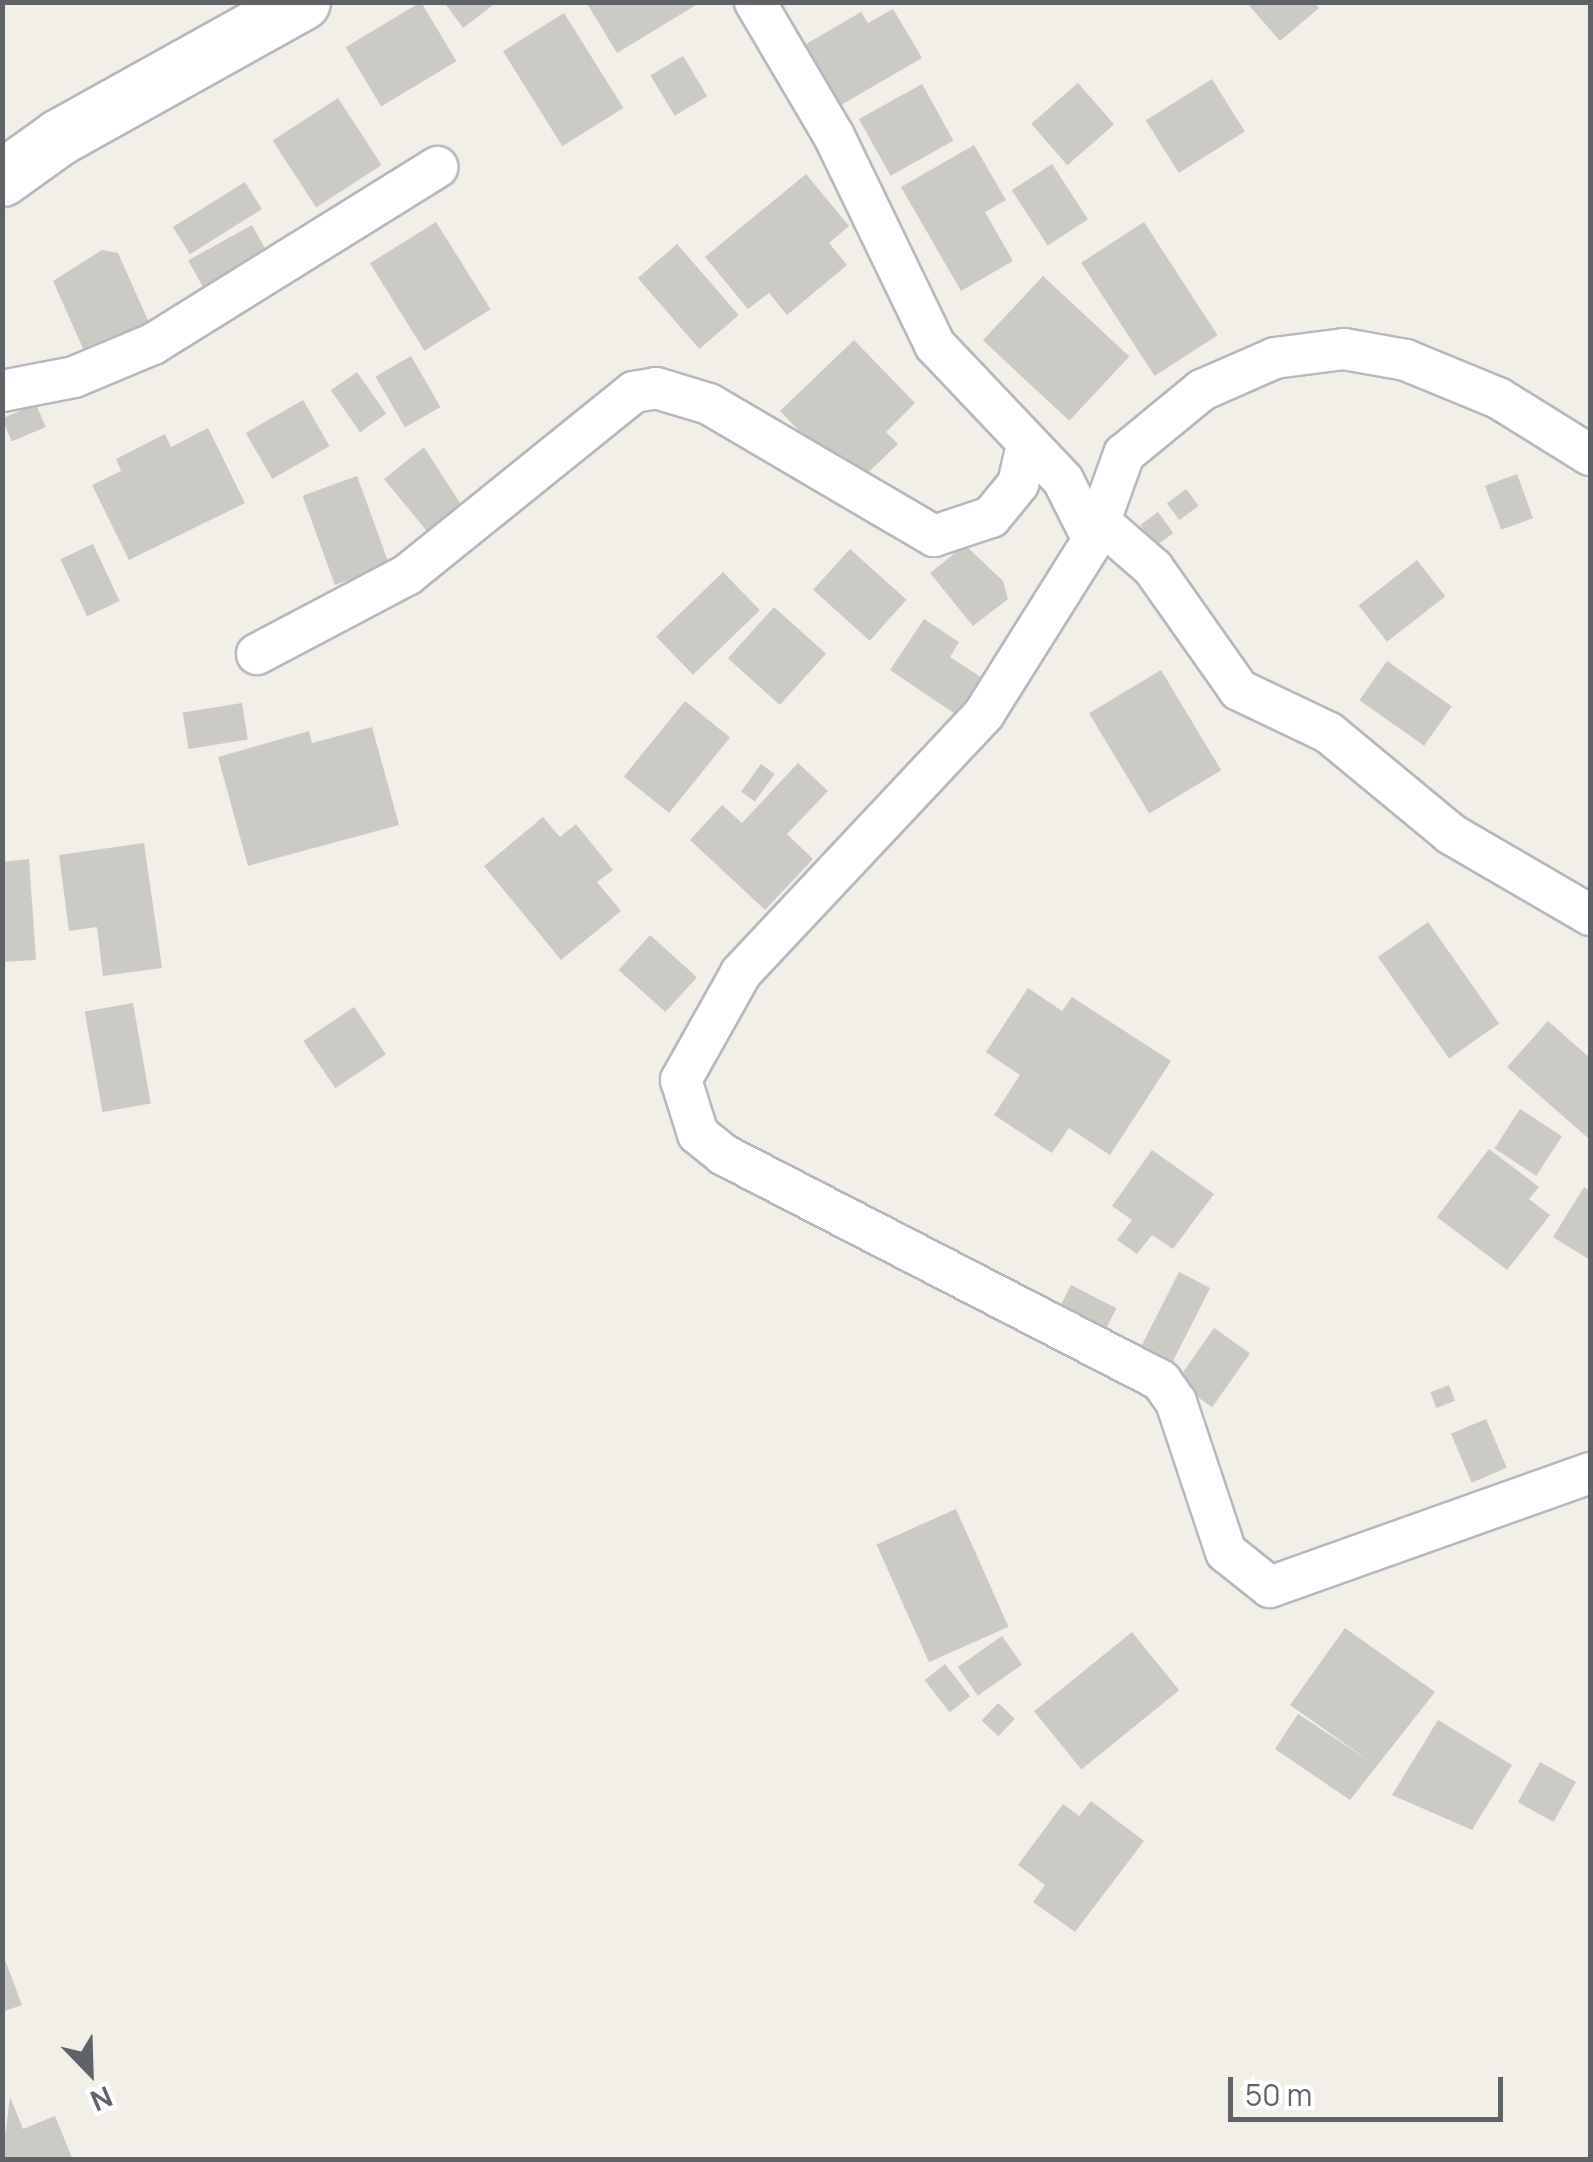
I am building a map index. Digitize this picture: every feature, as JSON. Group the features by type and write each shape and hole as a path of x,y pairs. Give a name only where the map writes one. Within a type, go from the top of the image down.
{"street":[{"path":"2,178 59,137 302,2"},
{"path":"755,2 834,136 935,345 1075,496 1096,531 1153,568 1238,690 1329,733 1451,834 1590,915"},
{"path":"2,391 74,377 152,344 437,166"},
{"path":"1036,454 1083,460 1143,432 1202,390 1275,358 1344,349 1406,360 1498,398 1590,455"},
{"path":"256,654 407,574 591,417 634,392 656,388 708,404 934,536 992,517 1036,454"},
{"path":"1143,432 1113,471 1096,531 984,714 741,973 681,1080 698,1134 1161,1381 1176,1402 1226,1552 1270,1588 1590,1473"}],"building":[{"path":"421,2 457,61 381,106 346,47"},
{"path":"444,2 497,2 463,28"},
{"path":"586,2 701,2 617,53"},
{"path":"1246,2 1314,2 1319,8 1280,41"},
{"path":"893,9 922,58 841,105 806,44 861,12 868,23"},
{"path":"564,13 623,108 562,146 503,51"},
{"path":"683,56 707,96 675,116 650,76"},
{"path":"1212,79 1245,132 1179,173 1146,120"},
{"path":"1078,83 1114,125 1067,165 1031,124"},
{"path":"922,84 954,141 891,176 859,119"},
{"path":"338,98 382,165 316,208 273,140"},
{"path":"974,145 1006,200 985,212 1013,261 961,291 901,187"},
{"path":"1052,164 1088,219 1048,245 1012,190"},
{"path":"806,174 849,226 829,243 847,265 787,315 769,293 748,309 705,257"},
{"path":"245,182 262,209 190,254 173,227"},
{"path":"436,222 491,309 424,351 370,263"},
{"path":"1144,222 1218,335 1155,376 1081,263"},
{"path":"252,225 274,264 210,300 188,260"},
{"path":"677,244 739,315 699,349 638,278"},
{"path":"102,250 118,253 154,334 89,362 53,281"},
{"path":"1043,276 1129,356 1069,421 983,340"},
{"path":"854,340 915,403 886,432 898,444 853,487 780,411"},
{"path":"411,356 440,407 405,428 375,377"},
{"path":"357,372 386,414 360,432 331,390"},
{"path":"303,400 330,446 272,479 246,433"},
{"path":"36,404 46,427 12,441 2,418"},
{"path":"208,428 245,503 129,560 92,485 121,471 116,459 165,434 171,447"},
{"path":"424,447 467,514 435,541 384,479"},
{"path":"1517,474 1533,518 1501,530 1485,486"},
{"path":"357,476 389,565 335,585 302,496"},
{"path":"1186,489 1199,506 1179,520 1167,503"},
{"path":"1158,512 1173,533 1155,546 1140,525"},
{"path":"93,544 120,601 87,616 60,559"},
{"path":"965,545 1003,581 1008,599 973,626 930,573"},
{"path":"850,549 906,600 870,641 813,590"},
{"path":"1417,560 1445,596 1387,642 1359,606"},
{"path":"723,572 760,610 693,675 656,637"},
{"path":"774,607 826,654 780,705 728,658"},
{"path":"924,619 959,642 950,657 987,681 961,718 890,670"},
{"path":"1387,661 1452,706 1424,746 1359,700"},
{"path":"1161,670 1221,770 1149,814 1089,713"},
{"path":"685,701 730,738 669,813 624,776"},
{"path":"242,703 248,740 189,749 183,712"},
{"path":"372,727 399,825 248,866 218,757 309,731 312,743"},
{"path":"798,763 828,791 787,834 813,859 765,910 690,840 722,805 742,823"},
{"path":"761,764 775,774 755,801 741,792"},
{"path":"543,817 560,837 576,824 613,870 597,882 621,911 561,960 484,866"},
{"path":"144,843 162,968 103,976 97,927 69,931 59,855"},
{"path":"29,859 36,960 2,962 2,862"},
{"path":"1428,922 1499,1024 1449,1059 1378,957"},
{"path":"650,935 697,977 665,1012 619,970"},
{"path":"1028,988 1062,1011 1072,997 1171,1061 1110,1155 1069,1128 1052,1153 994,1115 1020,1075 986,1052"},
{"path":"133,1003 151,1103 102,1112 85,1012"},
{"path":"354,1007 386,1054 335,1088 303,1041"},
{"path":"1548,1021 1590,1058 1588,1138 1507,1067"},
{"path":"1520,1109 1562,1136 1536,1176 1494,1148"},
{"path":"1489,1149 1539,1187 1529,1199 1550,1215 1507,1270 1437,1217"},
{"path":"1152,1150 1214,1194 1173,1249 1152,1235 1137,1254 1117,1240 1132,1220 1112,1206"},
{"path":"1584,1187 1590,1191 1590,1260 1553,1237"},
{"path":"1179,1272 1210,1288 1171,1365 1140,1349"},
{"path":"1071,1285 1116,1308 1102,1336 1057,1313"},
{"path":"1214,1328 1250,1353 1212,1407 1176,1382"},
{"path":"1449,1385 1455,1401 1436,1408 1430,1392"},
{"path":"1486,1419 1507,1468 1472,1483 1451,1434"},
{"path":"956,1509 1008,1627 929,1662 877,1544"},
{"path":"1345,1628 1435,1692 1350,1800 1275,1749 1298,1714 1371,1762 1290,1705"},
{"path":"1132,1632 1179,1690 1081,1770 1034,1711"},
{"path":"1002,1636 1022,1665 978,1696 958,1667"},
{"path":"945,1664 970,1696 950,1712 925,1680"},
{"path":"998,1703 1015,1719 998,1736 982,1721"},
{"path":"1438,1720 1512,1765 1472,1830 1392,1795"},
{"path":"1540,1762 1576,1782 1554,1822 1518,1802"},
{"path":"1091,1801 1144,1841 1075,1932 1033,1902 1045,1885 1018,1865 1063,1804 1079,1816"},
{"path":"2,1952 22,2005 2,2012"},
{"path":"10,2097 23,2129 55,2116 73,2160 2,2160"}]}
